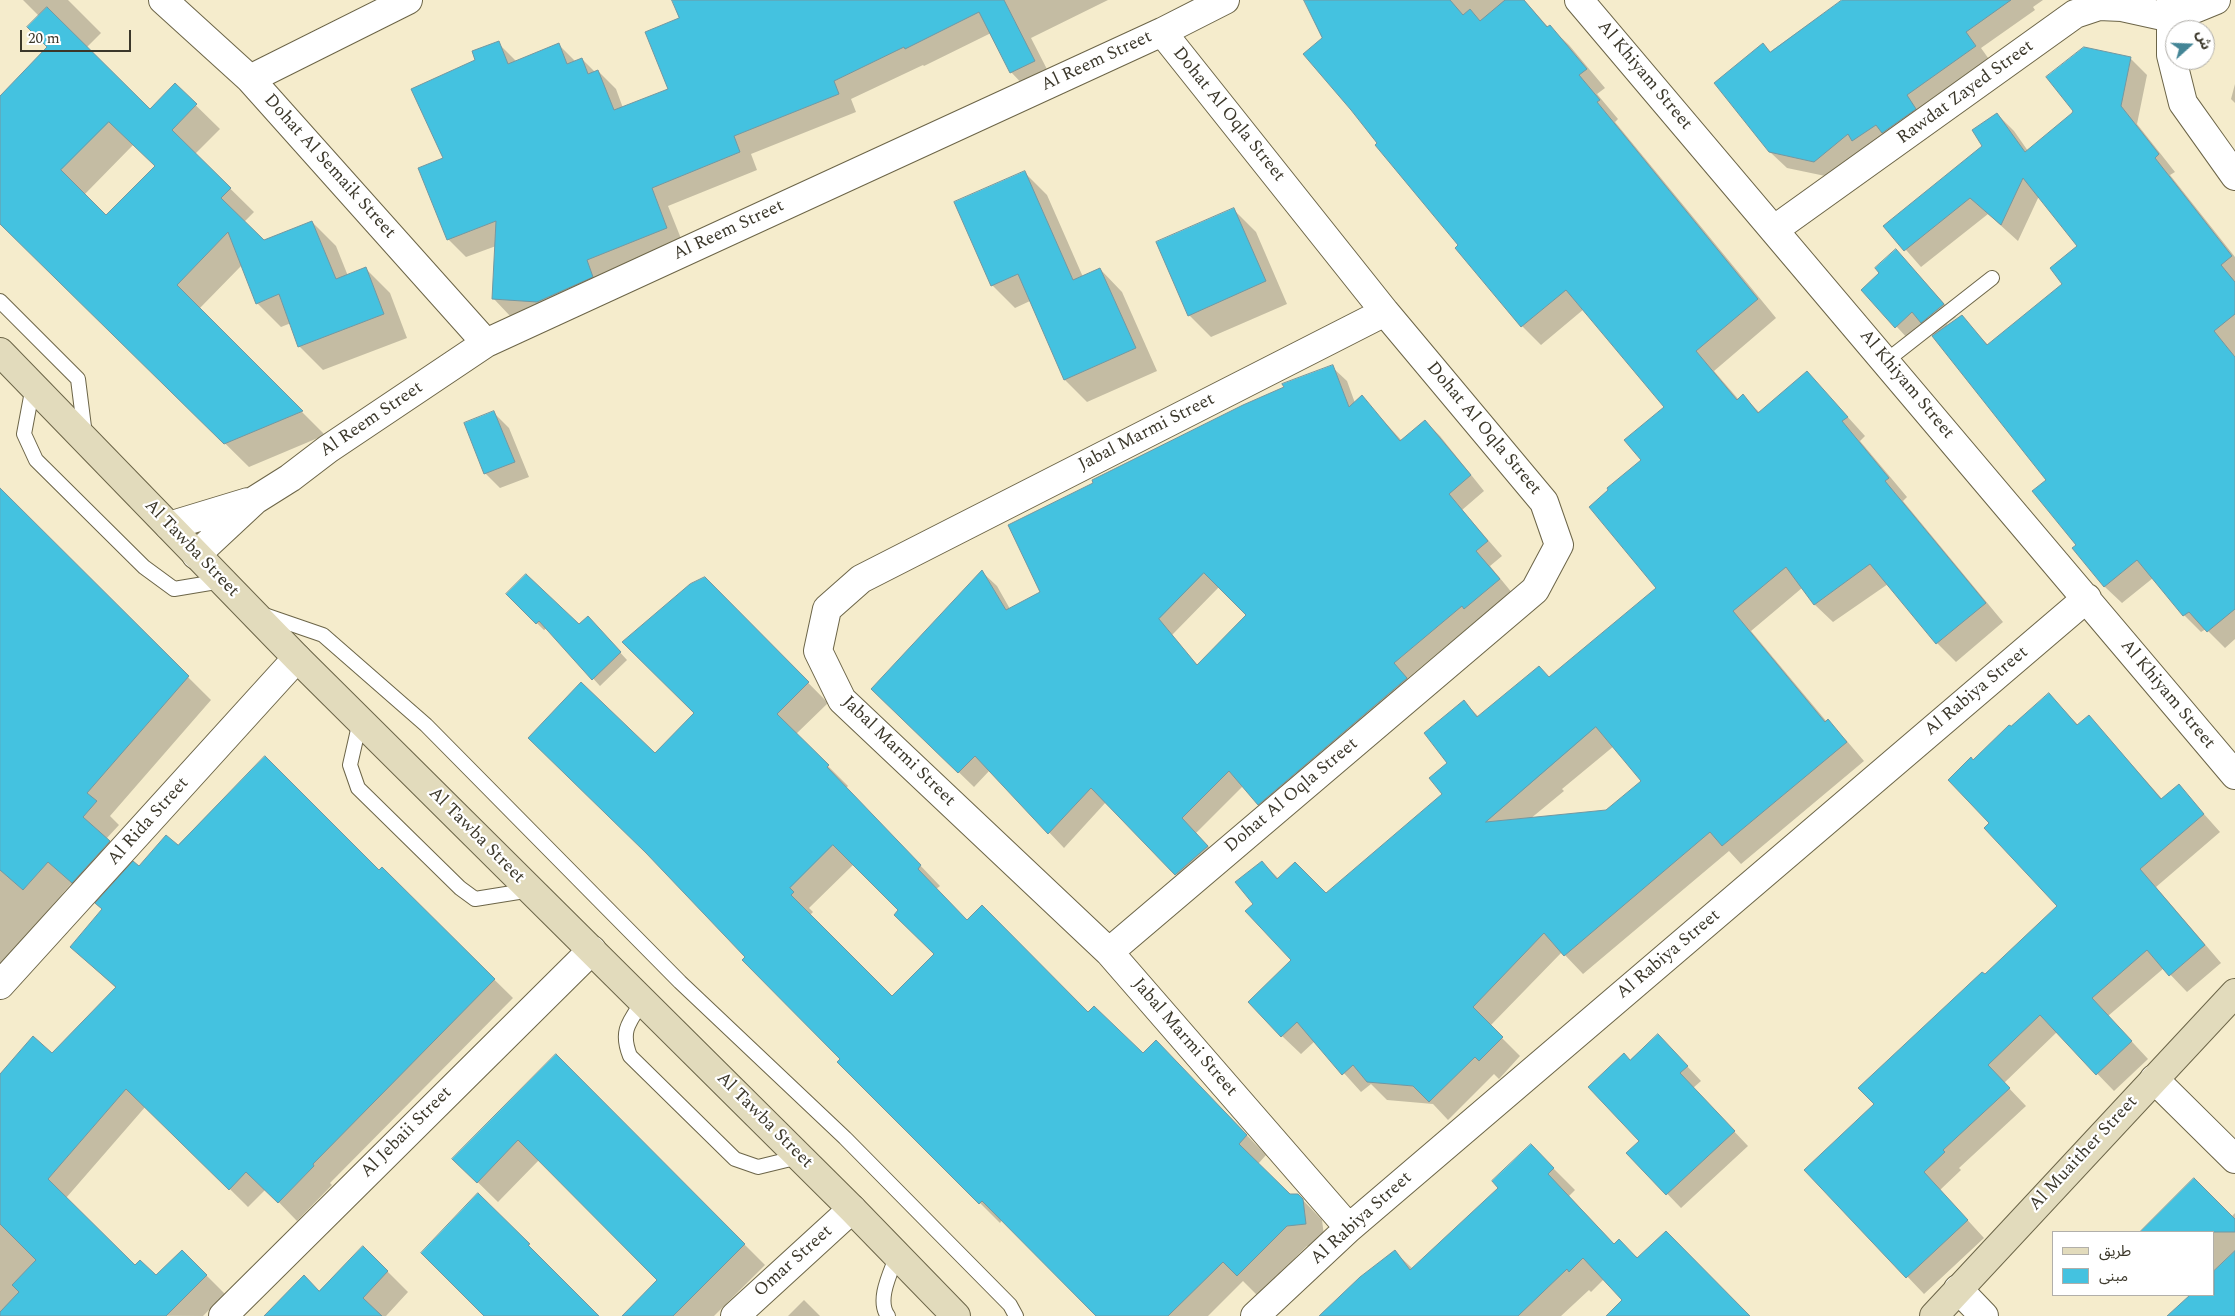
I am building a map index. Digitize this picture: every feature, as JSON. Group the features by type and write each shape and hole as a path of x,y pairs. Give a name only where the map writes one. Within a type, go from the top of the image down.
{"street":[{"name":"Dohat Al Semaik Street","path":"163,0 250,80 486,343"},
{"path":"250,80 408,0"},
{"name":"Al Reem Street","path":"196,555 255,500 486,343 1162,32 1225,0"},
{"name":"Al Khiyam Street","path":"1579,0 2087,598 2234,777"},
{"path":"2216,0 2172,9 2171,55 2183,102 2235,176"},
{"name":"Rawdat Zayed Street","path":"1775,229 2075,14 2099,6 2172,9"},
{"name":"Dohat Al Oqla Street","path":"1109,952 1535,590 1559,544 1544,502 1385,312 1162,32"},
{"name":"Jabal Marmi Street","path":"1350,1228 1109,952 842,700 818,651 827,609 861,579 1385,312"},
{"name":"Al Tawba Street","path":"0,352 297,658 799,1156 956,1316"},
{"name":"Al Reem Street","path":"169,526 255,500"},
{"name":"Al Rabiya Street","path":"1256,1316 1350,1228 2087,598"},
{"name":"Al Rida Street","path":"0,985 297,658"},
{"name":"Al Jebaii Street","path":"223,1316 592,950"},
{"name":"Al Muaither Street","path":"1934,1316 2235,993"},
{"path":"2154,1079 2235,1159"},
{"name":"Omar Street","path":"735,1316 852,1209"},
{"path":"1958,1289 1984,1316"}],"lane":[{"path":"1886,361 1992,278"},
{"path":"0,302 78,380 86,441"},
{"path":"33,386 24,434 36,460 144,567 174,589 222,581"},
{"path":"250,610 323,635 426,725 680,982 845,1138 1010,1306 1016,1316"},
{"path":"360,720 350,765 358,788 460,888 475,898 531,890"},
{"path":"643,1001 626,1027 625,1044 630,1056 735,1159 758,1167 799,1156"},
{"path":"888,1316 885,1314 883,1297 897,1255"}],"building":[{"path":"672,0 1004,0 1035,61 1010,73 979,12 905,49 904,47 834,81 839,94 734,136 740,152 652,188 667,228 587,260 593,277 537,302 492,299 496,221 447,240 418,168 443,158 411,89 475,60 472,51 499,41 508,64 559,43 567,64 582,58 588,74 598,70 614,110 668,89 645,32 679,18"},
{"path":"1304,0 1450,0 1463,15 1470,9 1480,21 1505,0 1524,0 1547,27 1550,25 1587,69 1579,75 1600,100 1597,102 1758,299 1696,351 1737,400 1743,394 1758,413 1807,371 1848,417 1842,421 1889,478 1885,481 1986,603 1936,644 1870,564 1814,605 1786,567 1733,611 1825,722 1828,719 1847,742 1722,846 1710,832 1564,956 1544,933 1473,1007 1503,1037 1479,1061 1475,1057 1429,1102 1413,1086 1367,1082 1353,1065 1342,1075 1297,1022 1281,1037 1248,1002 1291,960 1245,911 1253,904 1235,882 1262,861 1277,879 1295,862 1326,893 1442,794 1429,778 1447,763 1424,733 1464,700 1477,717 1539,666 1549,677 1656,588 1589,507 1608,490 1607,488 1641,460 1624,440 1664,407 1566,290 1521,327 1455,248 1458,245 1375,145 1377,143 1351,110 1303,54 1322,38","holes":["1596,727 1641,781 1606,810 1486,822"]},
{"path":"1842,0 2011,0 1966,32 1976,46 1907,95 1916,109 1882,133 1876,125 1852,141 1848,134 1814,162 1769,152 1714,83 1763,43 1770,52"},
{"path":"47,7 150,109 175,83 197,104 172,130 231,188 221,198 264,240 312,221 336,279 366,267 384,314 298,347 279,294 256,304 228,232 177,285 303,411 224,444 0,224 0,96 47,47 27,27","holes":["109,122 155,166 106,215 61,170"]},
{"path":"2084,47 2131,57 2121,106 2159,154 2155,158 2232,256 2221,265 2235,282 2235,314 2214,331 2235,357 2235,609 2207,632 2189,612 2183,616 2137,560 2104,587 2072,548 2076,545 2032,491 2046,480 1932,336 1962,315 1987,345 2062,284 2050,268 2077,246 2023,178 2001,225 1970,198 1904,251 1883,226 1982,146 1972,130 1997,113 2025,152 2072,113 2073,111 2046,77"},
{"path":"1025,171 1073,280 1100,268 1136,348 1064,380 1018,274 991,286 954,202"},
{"path":"1234,208 1266,281 1188,316 1156,242"},
{"path":"1896,249 1944,304 1921,323 1912,312 1895,328 1861,290 1879,273 1875,268"},
{"path":"1333,365 1349,407 1362,395 1400,441 1425,420 1471,475 1449,494 1488,541 1476,551 1500,579 1464,609 1462,606 1394,663 1407,678 1258,805 1229,771 1182,818 1208,846 1175,875 1091,788 1048,834 975,756 958,773 871,689 982,570 1006,610 1040,592 1008,525 1093,483 1092,480 1243,405 1284,387 1282,384","holes":["1204,573 1246,615 1197,665 1159,619"]},
{"path":"494,411 515,462 484,474 464,423"},
{"path":"0,488 189,676 87,793 97,801 83,817 110,841 72,883 48,862 23,890 0,870"},
{"path":"526,574 579,624 588,616 621,652 592,680 539,621 536,624 506,594"},
{"path":"705,577 809,682 777,714 829,765 827,767 921,865 918,869 967,920 982,905 1088,1012 1094,1006 1143,1053 1156,1040 1247,1135 1239,1144 1290,1194 1298,1194 1303,1199 1306,1224 1287,1226 1237,1276 1223,1262 1168,1316 1096,1316 982,1201 979,1204 837,1062 840,1059 742,960 745,957 646,853 528,738 581,682 655,753 694,713 622,642 690,584","holes":["833,845 898,910 894,915 934,954 892,996 791,895 794,892 790,888"]},
{"path":"2049,693 2077,725 2089,715 2161,799 2179,784 2204,814 2140,869 2205,945 2169,976 2147,950 2092,998 2132,1041 2096,1075 2040,1015 1988,1065 2010,1088 1943,1150 1945,1152 1924,1172 1968,1220 1906,1278 1804,1170 1874,1104 1858,1088 1982,972 1985,974 2057,906 1984,828 1989,823 1948,780 1971,757 1973,760 2009,725 2011,726"},
{"path":"265,756 379,870 382,867 495,979 313,1164 314,1166 278,1203 246,1172 229,1190 126,1089 48,1179 135,1265 140,1260 156,1275 182,1250 207,1275 166,1316 0,1316 0,1312 19,1292 12,1285 36,1260 0,1224 0,1074 33,1036 52,1053 116,987 70,947 102,909 95,903 133,861 139,866 166,835 178,845"},
{"path":"1658,1034 1688,1066 1680,1073 1735,1131 1666,1195 1626,1153 1639,1141 1588,1087 1624,1053 1630,1060"},
{"path":"556,1054 745,1244 673,1316 622,1316 657,1280 518,1140 477,1183 452,1159"},
{"path":"1531,1144 1554,1168 1548,1174 1614,1244 1619,1239 1637,1258 1666,1231 1750,1316 1606,1316 1622,1300 1583,1258 1569,1272 1567,1269 1518,1316 1319,1316 1360,1277 1395,1250 1410,1270 1498,1188 1492,1181"},
{"path":"2194,1178 2235,1219 2235,1232 2141,1231"},
{"path":"478,1193 599,1316 484,1316 421,1253"},
{"path":"363,1246 388,1271 363,1298 382,1316 264,1316 304,1275 319,1291"},
{"path":"2235,1251 2235,1316 2167,1316 2189,1296 2215,1296 2215,1270"}]}
